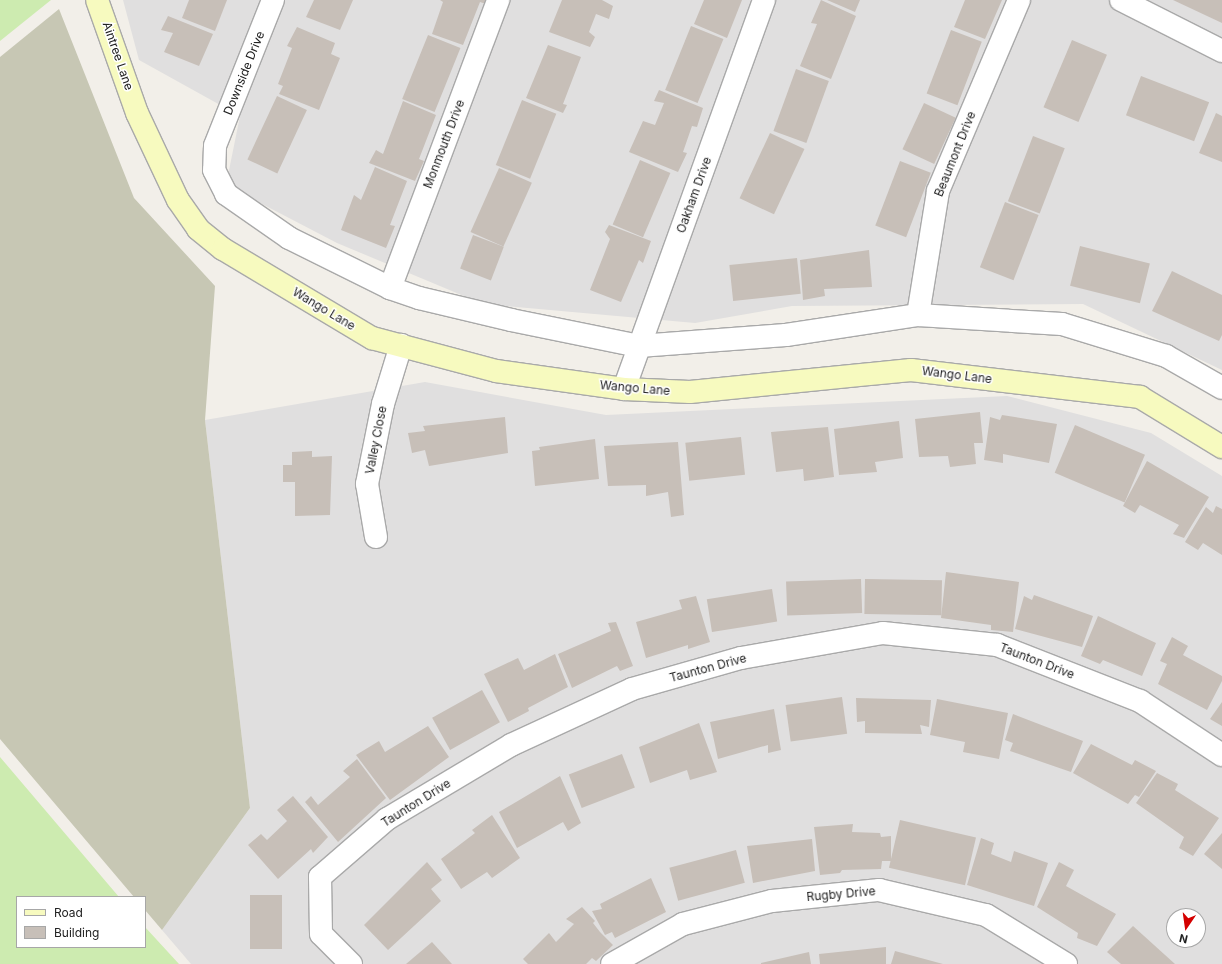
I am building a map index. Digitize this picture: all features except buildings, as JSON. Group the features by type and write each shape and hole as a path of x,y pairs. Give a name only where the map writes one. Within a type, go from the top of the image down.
{"main road":[{"name":"Aintree Lane","path":"98,0 137,113"},
{"name":"Wango Lane","path":"137,113 178,200 198,229 223,249 372,338 496,371 624,389 690,392 911,370 1140,397 1222,447"}],"street":[{"name":"Downside Drive","path":"273,0 215,146 214,170 226,194 289,238 390,288"},
{"name":"Monmouth Drive","path":"390,288 498,0"},
{"name":"Oakham Drive","path":"624,389 764,0"},
{"name":"Beaumont Drive","path":"918,315 938,191 1019,0"},
{"path":"1121,0 1222,52"},
{"path":"390,288 420,298 511,320 639,346 786,335 918,315 1062,324 1166,356 1222,388"},
{"name":"Valley Close","path":"376,537 367,484 383,404 401,345"},
{"name":"Taunton Drive","path":"351,964 321,934 320,877 387,818 512,745 632,688 741,658 883,632 997,645 1140,701 1222,755"},
{"name":"Rugby Drive","path":"612,964 682,924 772,901 879,890 986,915 1066,964"}],"shaded area":[{"path":"123,0 1222,0 1222,370 1083,304 792,306 695,323 483,304 337,243 226,185 240,116 139,60"},
{"path":"59,9 134,198 215,286 205,420 250,808 162,930 146,911 146,896 133,896 0,739 0,57"},
{"path":"425,382 606,415 1007,396 1151,433 1222,476 1222,964 191,964 162,930 250,808 205,420"}],"green space":[{"path":"0,0 51,0 0,41"},
{"path":"0,757 118,896 16,896 16,948 146,948 146,928 179,964 0,964"}]}
